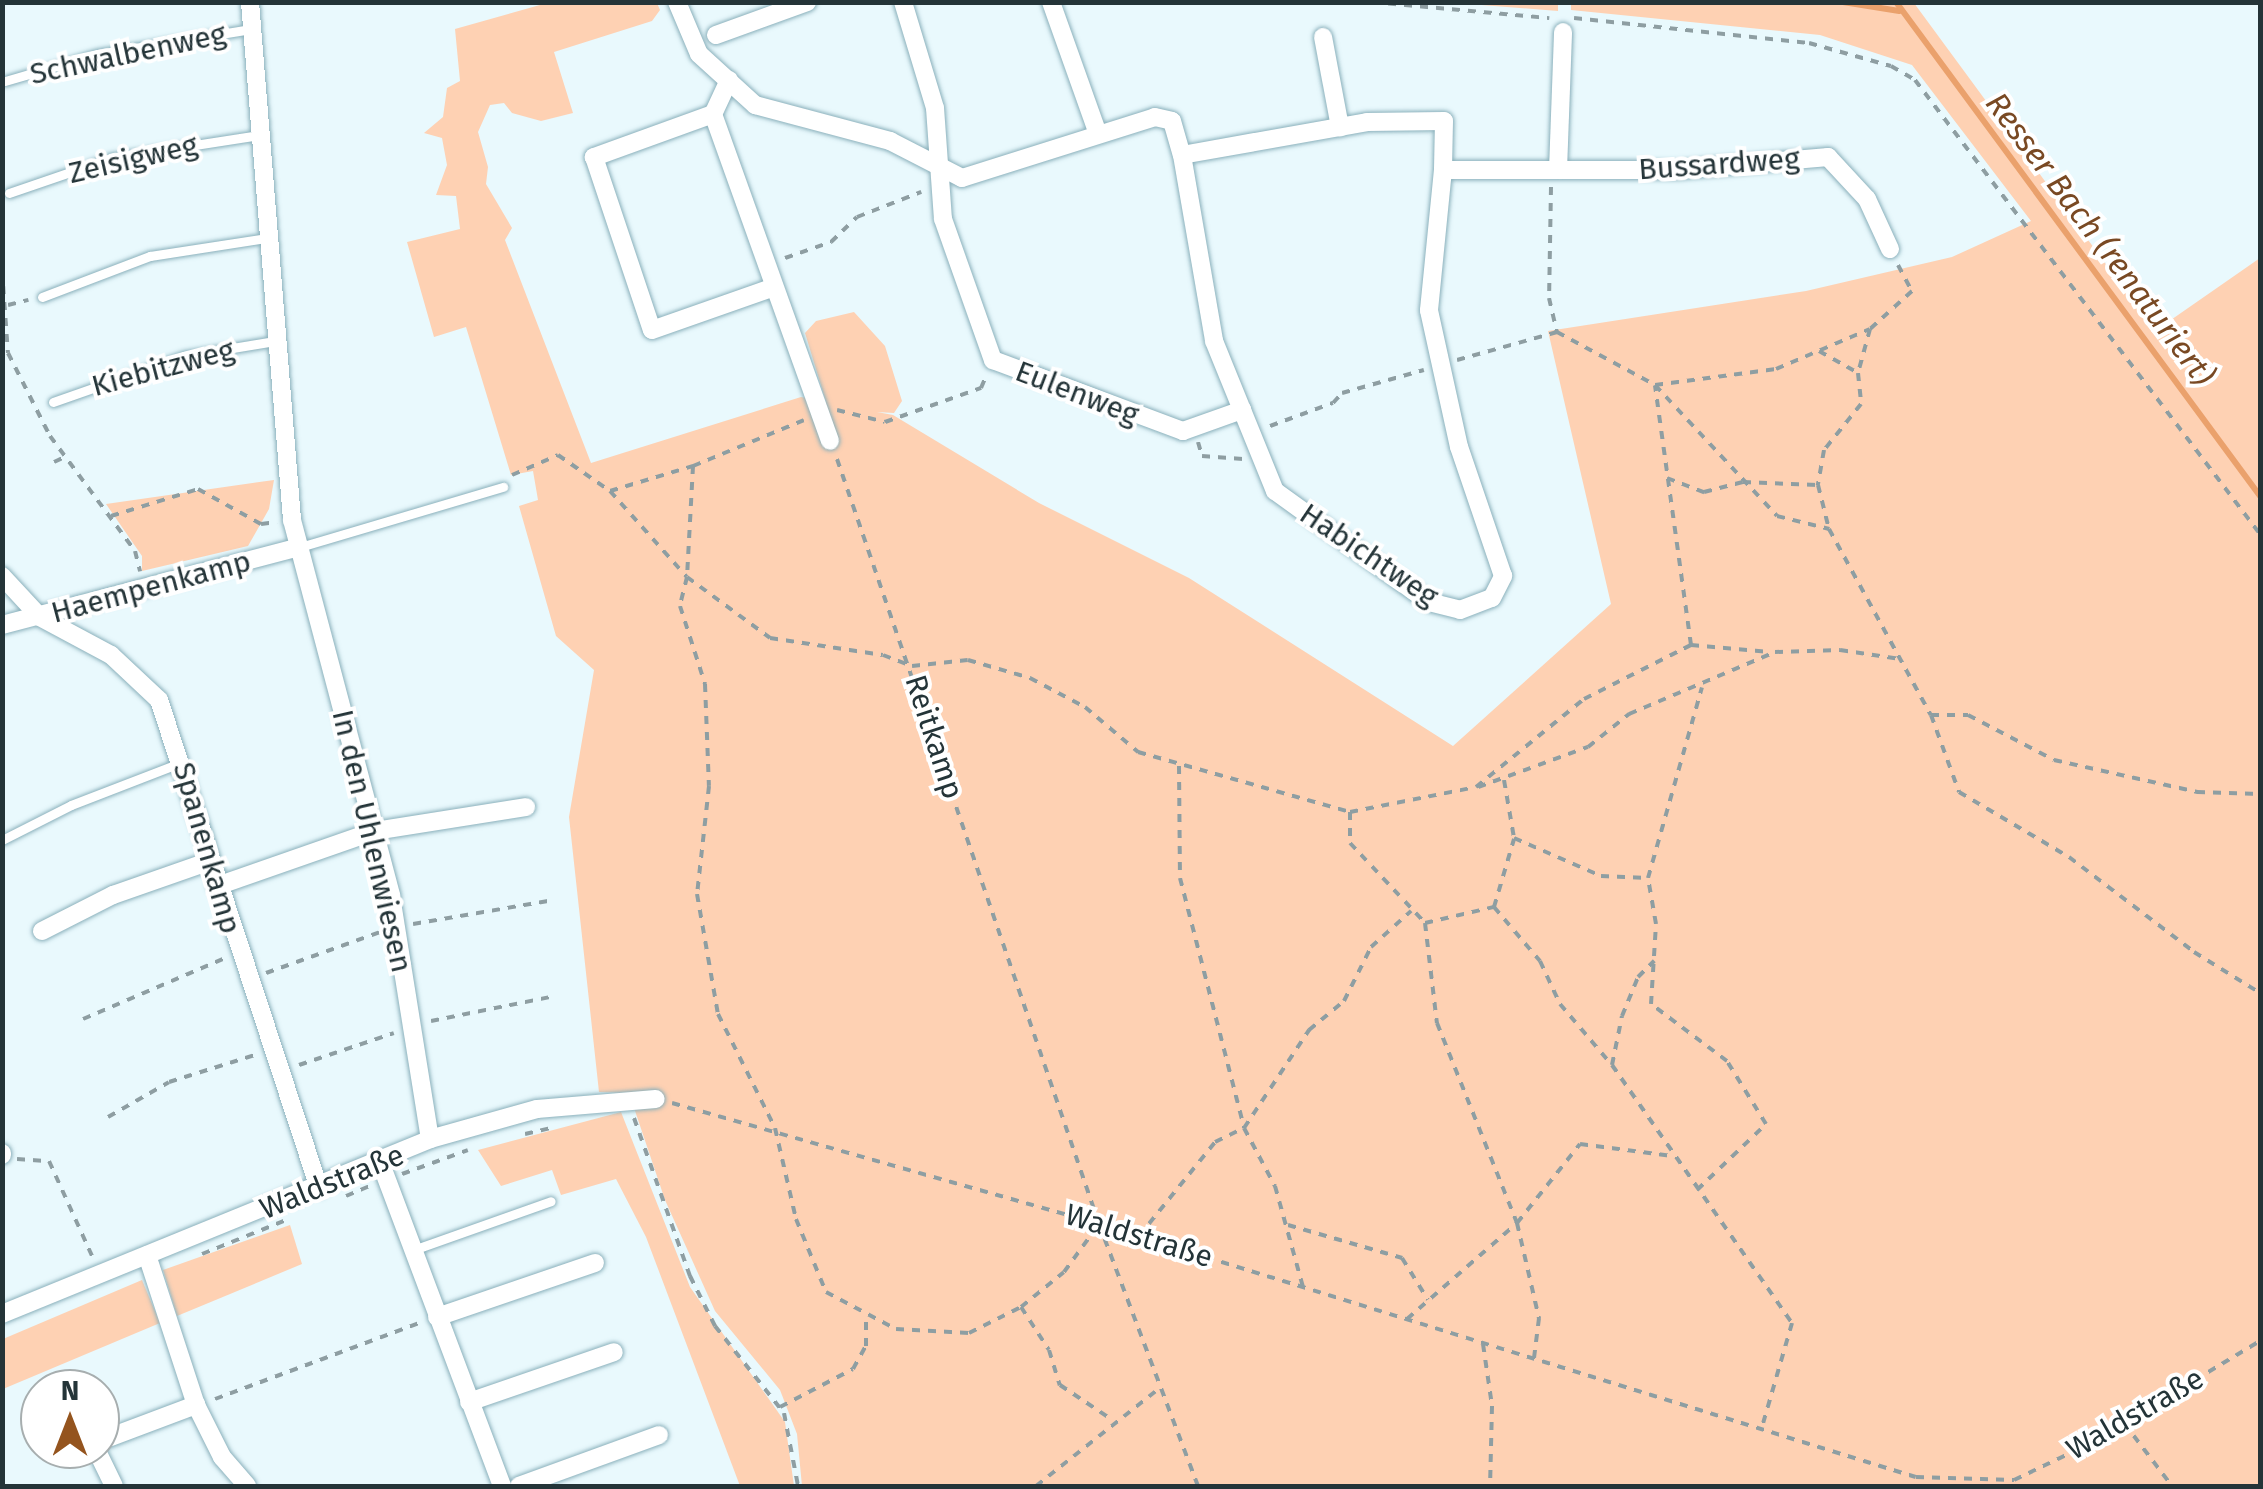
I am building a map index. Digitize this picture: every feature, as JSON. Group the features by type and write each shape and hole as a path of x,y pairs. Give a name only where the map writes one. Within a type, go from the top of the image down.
{"street":[{"name":"In den Uhlenwiesen","path":"250,2 266,238 292,520 375,831 430,1139"},
{"path":"677,2 699,54 773,113 890,140 962,178 1164,117 1176,128 1182,156 1340,128 1444,121 1442,170"},
{"path":"716,34 807,2"},
{"path":"903,2 935,108 938,162"},
{"path":"1052,2 1098,134"},
{"path":"1558,170 1563,32"},
{"path":"1323,37 1340,128"},
{"path":"729,80 713,114 830,441"},
{"path":"713,114 594,157 652,330 774,287"},
{"name":"Habichtweg","path":"1182,156 1214,340 1276,491 1429,602 1460,610 1492,598 1503,576 1459,447 1430,310 1442,170"},
{"name":"Bussardweg","path":"1442,170 1677,170 1828,157 1866,200 1890,249"},
{"name":"Eulenweg","path":"938,162 942,219 992,360 1165,427 1195,430"},
{"path":"1195,430 1242,410"},
{"name":"Haempenkamp","path":"2,626 139,586 300,548"},
{"name":"Spanenkamp","path":"2,576 40,618 136,675 158,700 182,762 238,953 319,1188"},
{"path":"218,886 375,831 526,806"},
{"path":"42,932 113,896 210,861"},
{"name":"Waldstraße","path":"2,1314 319,1188 384,1172 430,1139 537,1109 656,1099"},
{"path":"384,1172 502,1486"},
{"path":"147,1255 196,1405 222,1457 247,1486"},
{"path":"436,1317 595,1262"},
{"path":"469,1402 614,1352"},
{"path":"120,1434 196,1405"},
{"path":"519,1486 659,1436"}],"lane":[{"name":"Schwalbenweg","path":"5,81 98,54 251,29"},
{"name":"Zeisigweg","path":"9,193 111,158 260,135"},
{"path":"42,297 150,256 266,238"},
{"name":"Kiebitzweg","path":"53,402 184,356 275,341"},
{"path":"300,548 503,486"},
{"path":"2,840 72,804 182,762"},
{"path":"412,1250 551,1201"}],"path":[{"path":"1372,2 1809,44 1891,66 1939,106 2260,534"},
{"path":"765,265 831,242 857,217 917,199 938,162"},
{"path":"1557,332 1549,298 1552,182 1558,170"},
{"path":"1655,385 1776,369 1870,329 1912,291 1890,249"},
{"path":"2,270 8,305 8,352 2,358"},
{"path":"8,305 42,297"},
{"path":"1870,329 1858,373 1861,404 1824,450 1818,485 1828,529 1931,715 1960,792 2068,858 2194,952 2260,993"},
{"path":"1251,433 1333,403 1342,393 1557,332 1655,385 1777,516 1828,529"},
{"path":"2,341 50,436 135,551 139,586"},
{"path":"1819,351 1858,373"},
{"path":"610,490 693,466 822,412 844,409 885,422 981,388 992,360"},
{"path":"1655,385 1691,645"},
{"path":"1195,430 1202,456 1263,460"},
{"name":"Reitkamp","path":"830,441 912,666 1100,1224 1198,1486"},
{"path":"503,486 510,476 558,455 610,490 687,577 770,638 883,655 912,666 968,660 1030,678 1084,708 1138,752 1350,812 1504,780 1547,757 1588,747 1629,714 1702,687 1775,652"},
{"path":"54,462 67,456"},
{"path":"693,466 687,577 680,606 705,684 709,786 698,894 718,1014 776,1128 796,1219 826,1292 896,1329 968,1333 1021,1306 1064,1272 1100,1224"},
{"path":"1666,477 1704,492 1743,482 1818,485"},
{"path":"110,516 198,489 260,524 292,520"},
{"path":"1476,787 1584,699 1691,645 1775,652 1840,650 1900,659"},
{"path":"1696,1190 1766,1124 1728,1061 1651,1004 1656,924 1648,878 1702,687"},
{"path":"1931,715 1968,715 2054,760 2197,792 2260,794"},
{"path":"1179,765 1180,878 1244,1128 1288,1225 1302,1287"},
{"path":"1494,907 1514,838 1504,780"},
{"path":"1350,812 1350,843 1425,922 1437,1023 1518,1223 1539,1318 1534,1358"},
{"path":"1514,838 1601,876 1648,878"},
{"path":"1425,922 1494,907"},
{"path":"1494,907 1540,960 1560,1004 1612,1065 1696,1190 1728,1224 1792,1323 1762,1429"},
{"path":"1139,1236 1215,1142 1244,1128 1309,1030 1344,1001 1371,947 1411,911"},
{"path":"83,1019 238,953"},
{"path":"1612,1065 1622,1016 1638,977 1654,961"},
{"path":"108,1117 169,1082 272,1050"},
{"path":"624,1099 690,1276 715,1326 780,1407 793,1438 798,1486"},
{"name":"Waldstraße","path":"656,1099 776,1128 1100,1224 1916,1477 2014,1480 2124,1423 2260,1341"},
{"path":"511,1136 566,1125"},
{"path":"1406,1319 1518,1223 1580,1144 1673,1156"},
{"path":"339,1198 384,1172 478,1146"},
{"path":"3,1154 48,1161 100,1274"},
{"path":"189,1260 292,1218"},
{"path":"1288,1225 1402,1258 1428,1300"},
{"path":"1021,1306 1049,1350 1060,1385 1114,1420"},
{"path":"780,1407 854,1369 866,1346 866,1313"},
{"path":"196,1405 436,1317"},
{"path":"1483,1342 1492,1406 1488,1486"},
{"path":"1036,1486 1160,1387"},
{"path":"2124,1423 2172,1486"}],"shaded area":[{"path":"547,3 657,3 660,10 652,21 554,52 573,113 541,121 512,113 504,103 490,105 478,132 488,167 486,184 512,228 505,240 591,463 801,397 826,402 805,333 816,321 854,312 885,346 902,401 894,413 877,412 893,415 1039,503 1189,578 1453,746 1611,604 1548,331 1806,291 1952,257 2031,221 1912,65 1820,35 1571,10 1571,3 1914,3 2155,331 2260,258 2260,1486 802,1486 797,1434 780,1390 715,1311 665,1200 629,1093 599,1092 569,817 594,670 556,636 519,506 538,500 533,471 511,475 466,327 434,337 407,242 460,229 456,196 436,195 447,165 442,138 424,133 443,117 447,88 460,81 455,29"},
{"path":"1456,3 1558,3 1558,11"},
{"path":"274,480 269,509 248,546 142,571 142,556 106,504"},
{"path":"621,1112 690,1287 785,1422 794,1486 740,1486 646,1237 616,1179 561,1195 552,1170 501,1186 478,1150"},
{"path":"290,1225 302,1264 177,1316 163,1270"},
{"path":"142,1280 160,1323 51,1369 20,1369 20,1382 3,1389 3,1339"}],"waterway":[{"path":"1843,2 1899,11"},
{"name":"Resser Bach (renaturiert)","path":"1896,2 2260,496"}]}
